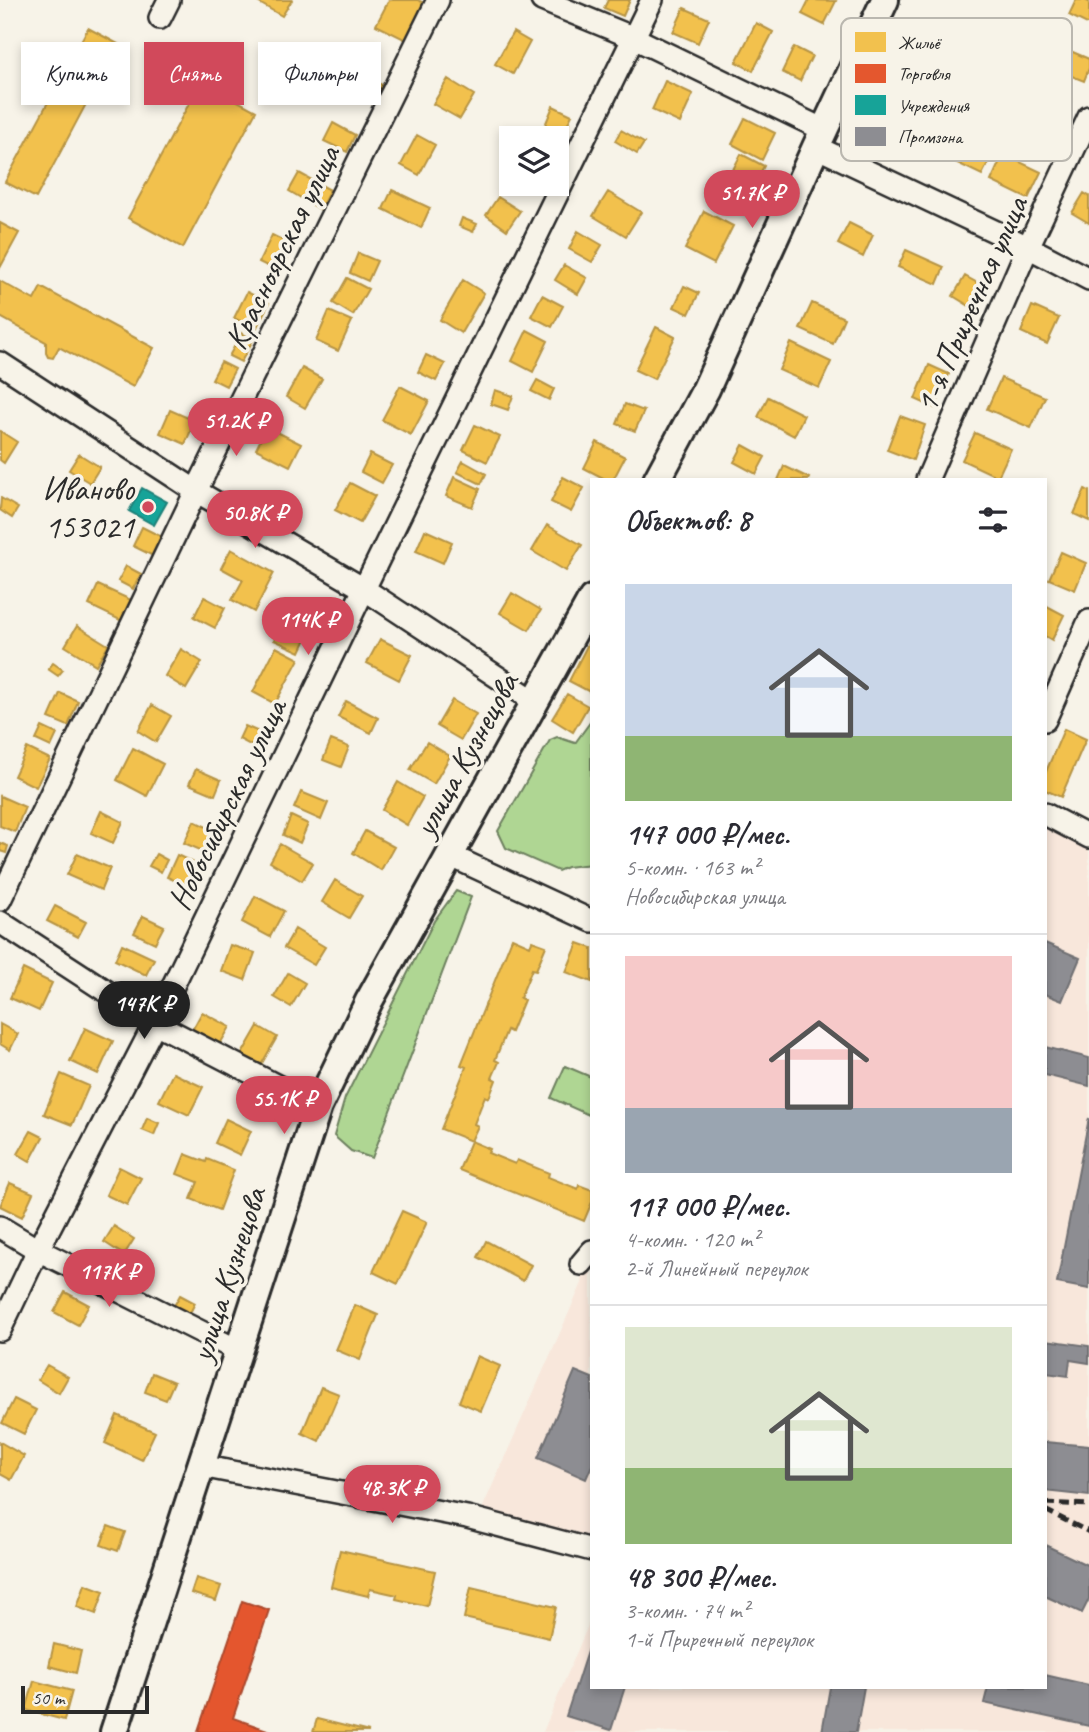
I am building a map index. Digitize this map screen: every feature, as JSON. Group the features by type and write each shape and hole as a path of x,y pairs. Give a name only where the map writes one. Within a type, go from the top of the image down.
{"main road":[{"path":"877,18 885,0"},
{"path":"658,478 706,389 841,93"},
{"name":"улица Кузнецова","path":"114,1732 318,1107 369,1001 534,701 589,608"}],"street":[{"name":"Красноярская улица","path":"0,900 196,491 438,0"},
{"path":"542,0 634,38 841,149"},
{"name":"Новосибирская улица","path":"0,1330 38,1250 155,1023 652,0"},
{"name":"1-я Приречная улица","path":"1072,153 1089,117"},
{"path":"864,161 1089,279"},
{"name":"1-я Приречная улица","path":"928,478 1068,161"},
{"path":"0,363 196,491 365,589 534,701"},
{"path":"1047,716 1089,621"},
{"path":"1047,815 1089,837"},
{"path":"449,855 590,920"},
{"path":"0,922 155,1023 318,1107"},
{"path":"0,1227 38,1250 239,1351"},
{"path":"201,1466 467,1517 590,1549"}],"shaded area":[{"path":"1047,818 1089,840 1089,1732 543,1732 590,1618 590,1689 1047,1689"},
{"path":"590,1255 590,1547 478,1518 582,1283 583,1265"}],"green space":[{"path":"590,722 590,864 558,871 506,848 498,831 550,740 557,737 575,743"},
{"path":"456,891 471,897 372,1158 351,1151 334,1136 345,1098 434,921"},
{"path":"565,1066 590,1077 590,1116 551,1098"}],"building: Жильё":[{"path":"254,0 292,0 282,16"},
{"path":"389,0 418,0 424,3 406,40 376,25"},
{"path":"608,0 630,0 623,16 604,8"},
{"path":"809,0 836,1 824,25 802,14"},
{"path":"1076,0 1089,2 1089,25 1069,15"},
{"path":"684,8 709,19 698,43 673,32"},
{"path":"756,23 773,32 753,71 736,62"},
{"path":"88,28 114,42 80,42"},
{"path":"513,32 530,42 513,74 495,64"},
{"path":"794,47 812,56 800,81 782,72"},
{"path":"1072,52 1089,59 1084,81 1072,76"},
{"path":"448,79 474,95 460,119 433,104"},
{"path":"665,81 693,94 680,123 652,110"},
{"path":"244,104 256,111 183,248 128,218 188,105"},
{"path":"46,105 86,105 36,198 5,182"},
{"path":"553,106 572,115 567,126 545,126"},
{"path":"745,118 775,133 762,160 732,144"},
{"path":"333,123 355,135 347,152 324,141"},
{"path":"621,130 644,143 637,154 615,141"},
{"path":"417,135 435,145 419,175 401,165"},
{"path":"741,154 764,166 747,199 724,187"},
{"path":"953,161 989,161 982,175"},
{"path":"1000,161 1018,161 1041,172 1028,199 991,181"},
{"path":"299,173 330,190 320,209 289,191"},
{"path":"392,190 430,208 421,228 383,209"},
{"path":"608,192 641,212 626,236 593,216"},
{"path":"1084,193 1089,196 1089,223 1072,213"},
{"path":"498,197 520,211 507,230 486,215"},
{"path":"704,211 733,226 714,264 685,249"},
{"path":"462,218 477,224 473,232 459,226"},
{"path":"0,223 19,233 0,268"},
{"path":"849,223 873,235 863,257 838,244"},
{"path":"578,231 602,245 592,262 569,249"},
{"path":"272,235 294,246 281,273 259,262"},
{"path":"906,250 944,267 937,284 898,267"},
{"path":"358,253 377,261 368,281 350,273"},
{"path":"564,265 587,278 578,294 555,280"},
{"path":"965,276 988,289 976,310 953,296"},
{"path":"347,278 368,289 353,315 333,303"},
{"path":"463,280 484,293 461,333 440,320"},
{"path":"0,281 34,300 41,287 154,348 133,387 59,347 53,358 48,357 46,342 0,317"},
{"path":"684,286 699,293 689,314 674,307"},
{"path":"247,292 269,303 256,329 234,318"},
{"path":"542,295 563,306 552,327 531,316"},
{"path":"812,303 844,318 833,344 800,329"},
{"path":"1032,306 1059,318 1047,344 1021,332"},
{"path":"329,311 352,321 338,351 316,341"},
{"path":"656,327 675,337 654,379 635,370"},
{"path":"527,330 548,341 533,372 512,361"},
{"path":"242,333 253,340 241,362 229,356"},
{"path":"791,343 831,362 819,388 779,370"},
{"path":"426,355 445,364 436,381 418,372"},
{"path":"221,362 235,369 226,386 212,379"},
{"path":"929,365 949,374 935,408 915,399"},
{"path":"302,368 322,379 305,408 286,397"},
{"path":"1001,378 1045,397 1031,428 987,409"},
{"path":"537,380 554,389 549,400 531,391"},
{"path":"400,386 429,401 411,435 382,420"},
{"path":"495,390 513,396 508,410 491,404"},
{"path":"768,397 804,415 794,436 758,417"},
{"path":"625,404 644,411 635,431 617,424"},
{"path":"170,410 195,421 185,444 160,433"},
{"path":"900,416 925,425 913,460 887,450"},
{"path":"475,425 500,437 487,462 463,450"},
{"path":"267,427 301,444 290,466 256,449"},
{"path":"0,431 17,442 4,463 0,460"},
{"path":"975,433 1011,449 998,477 962,460"},
{"path":"597,442 625,457 614,478 603,478 584,468"},
{"path":"743,445 765,457 756,474 734,462"},
{"path":"79,454 100,467 90,483 69,470"},
{"path":"370,454 392,465 382,483 361,472"},
{"path":"463,461 486,474 481,484 457,472"},
{"path":"784,466 809,478 779,478"},
{"path":"454,477 480,489 472,507 446,496"},
{"path":"563,477 584,488 571,512 551,502"},
{"path":"350,483 375,496 360,523 335,510"},
{"path":"1085,489 1089,491 1089,521 1074,514"},
{"path":"1,498 18,508 12,518 0,510"},
{"path":"547,525 582,545 566,571 532,551"},
{"path":"142,527 162,537 153,556 133,546"},
{"path":"425,530 452,542 443,563 416,551"},
{"path":"231,549 274,573 254,612 232,600 243,580 221,568"},
{"path":"1061,552 1086,563 1075,590 1049,579"},
{"path":"126,566 141,574 133,589 118,581"},
{"path":"98,585 131,600 122,621 89,605"},
{"path":"512,593 541,610 529,630 500,613"},
{"path":"204,597 225,608 215,628 194,617"},
{"path":"292,601 318,613 300,652 274,640"},
{"path":"1047,606 1064,615 1052,640 1047,637"},
{"path":"77,626 108,645 96,665 65,646"},
{"path":"380,639 412,655 399,680 367,663"},
{"path":"590,640 590,692 569,681"},
{"path":"276,647 299,659 275,704 253,692"},
{"path":"181,649 202,662 186,689 165,676"},
{"path":"53,663 63,670 58,676 48,669"},
{"path":"60,693 78,701 68,726 49,718"},
{"path":"567,694 588,706 573,732 552,719"},
{"path":"452,700 476,714 461,740 437,726"},
{"path":"346,701 378,718 371,733 338,717"},
{"path":"152,705 171,716 156,742 138,731"},
{"path":"245,726 259,732 252,746 239,739"},
{"path":"42,727 57,734 51,747 36,740"},
{"path":"1064,729 1086,739 1061,797 1047,791 1047,769"},
{"path":"331,740 349,747 341,767 323,760"},
{"path":"427,742 450,756 434,784 410,770"},
{"path":"27,748 50,759 36,787 14,776"},
{"path":"133,748 163,764 147,796 117,780"},
{"path":"196,769 221,780 215,795 189,784"},
{"path":"398,782 423,797 407,825 382,810"},
{"path":"301,792 328,803 321,820 294,808"},
{"path":"0,796 25,807 15,832 0,826"},
{"path":"101,811 123,822 113,843 91,833"},
{"path":"291,816 308,824 300,843 283,835"},
{"path":"194,821 215,831 205,852 184,843"},
{"path":"365,831 394,847 381,870 353,853"},
{"path":"0,843 8,846 6,853 0,851"},
{"path":"280,844 313,863 302,881 270,862"},
{"path":"77,854 110,868 101,890 67,875"},
{"path":"156,854 167,860 161,872 149,866"},
{"path":"177,855 196,864 185,885 167,877"},
{"path":"335,880 362,896 349,918 322,902"},
{"path":"255,896 284,911 270,937 242,922"},
{"path":"55,906 86,922 78,937 47,921"},
{"path":"143,916 164,926 155,943 134,933"},
{"path":"295,929 325,947 314,965 284,948"},
{"path":"512,938 530,946 532,941 546,946 536,970 532,969 520,998 524,1000 511,1032 507,1030 495,1060 499,1062 492,1078 496,1080 489,1098 485,1096 474,1124 478,1126 471,1141 441,1129 466,1067 461,1065"},
{"path":"578,943 590,947 590,981 566,972"},
{"path":"122,944 154,959 146,975 115,960"},
{"path":"230,945 255,953 245,980 221,971"},
{"path":"23,969 52,983 39,1011 10,998"},
{"path":"288,973 305,983 291,1007 274,997"},
{"path":"202,1012 230,1027 217,1049 190,1034"},
{"path":"0,1024 18,1034 10,1050 0,1044"},
{"path":"258,1026 277,1037 261,1065 242,1054"},
{"path":"85,1028 113,1041 98,1074 70,1061"},
{"path":"173,1073 203,1087 189,1115 159,1101"},
{"path":"61,1074 89,1086 72,1125 44,1114"},
{"path":"147,1118 159,1123 154,1135 142,1130"},
{"path":"226,1119 251,1131 240,1155 215,1143"},
{"path":"31,1131 43,1137 30,1161 18,1154"},
{"path":"471,1141 490,1149 488,1153 515,1164 517,1160 549,1173 548,1177 578,1189 579,1185 590,1189 590,1207 584,1221 459,1170"},
{"path":"185,1154 234,1170 219,1210 191,1199 198,1182 177,1174"},
{"path":"119,1167 141,1178 127,1205 106,1195"},
{"path":"10,1183 33,1193 22,1217 0,1206"},
{"path":"402,1211 427,1222 398,1284 373,1272"},
{"path":"114,1226 134,1239 124,1255 104,1242"},
{"path":"486,1241 531,1265 523,1281 478,1257"},
{"path":"65,1292 89,1305 78,1325 54,1312"},
{"path":"180,1295 195,1303 186,1321 170,1313"},
{"path":"355,1305 378,1315 360,1360 336,1350"},
{"path":"477,1356 500,1366 481,1411 459,1402"},
{"path":"47,1365 68,1377 59,1393 38,1380"},
{"path":"152,1373 174,1382 166,1400 145,1392"},
{"path":"321,1387 339,1394 319,1441 302,1433"},
{"path":"14,1399 36,1410 24,1434 2,1423"},
{"path":"117,1415 155,1432 142,1460 105,1443"},
{"path":"0,1442 24,1456 11,1480 0,1474"},
{"path":"108,1526 125,1532 118,1551 101,1545"},
{"path":"340,1550 435,1571 427,1606 396,1599 397,1595 370,1589 368,1596 331,1587"},
{"path":"196,1578 221,1586 216,1601 191,1593"},
{"path":"85,1584 104,1591 96,1614 77,1607"},
{"path":"471,1587 556,1607 549,1638 464,1618"},
{"path":"54,1644 81,1651 76,1673 49,1666"},
{"path":"34,1681 72,1691 64,1720 26,1710"},
{"path":"317,1719 369,1732 313,1732"}],"building: Торговля":[{"path":"242,1601 269,1610 233,1718 270,1731 198,1731"}],"building: Учреждения":[{"name":"Иваново 153021","path":"142,488 167,502 154,525 129,511"}],"building: Промзона":[{"path":"1047,944 1080,958 1062,1001 1047,995"},
{"path":"1047,1048 1089,1058 1089,1086 1047,1076"},
{"path":"1089,1118 1089,1289 1057,1283"},
{"path":"1047,1340 1089,1346 1089,1363 1070,1360 1068,1376 1047,1373"},
{"path":"575,1371 590,1377 590,1470 586,1479 538,1458"},
{"path":"1047,1442 1089,1446 1089,1496 1047,1491"},
{"path":"1047,1546 1089,1566 1089,1599 1082,1613 1047,1597"},
{"path":"590,1642 590,1689 624,1689 611,1730 566,1716"},
{"path":"1047,1675 1089,1685 1089,1726 984,1703 988,1689 1047,1689"},
{"path":"830,1689 864,1689 856,1732 822,1732"}],"railway":[{"path":"1047,1503 1089,1505"},
{"path":"1047,1511 1089,1532"}],"place":[{"name":"Иваново 153021","path":"148,507"}]}
